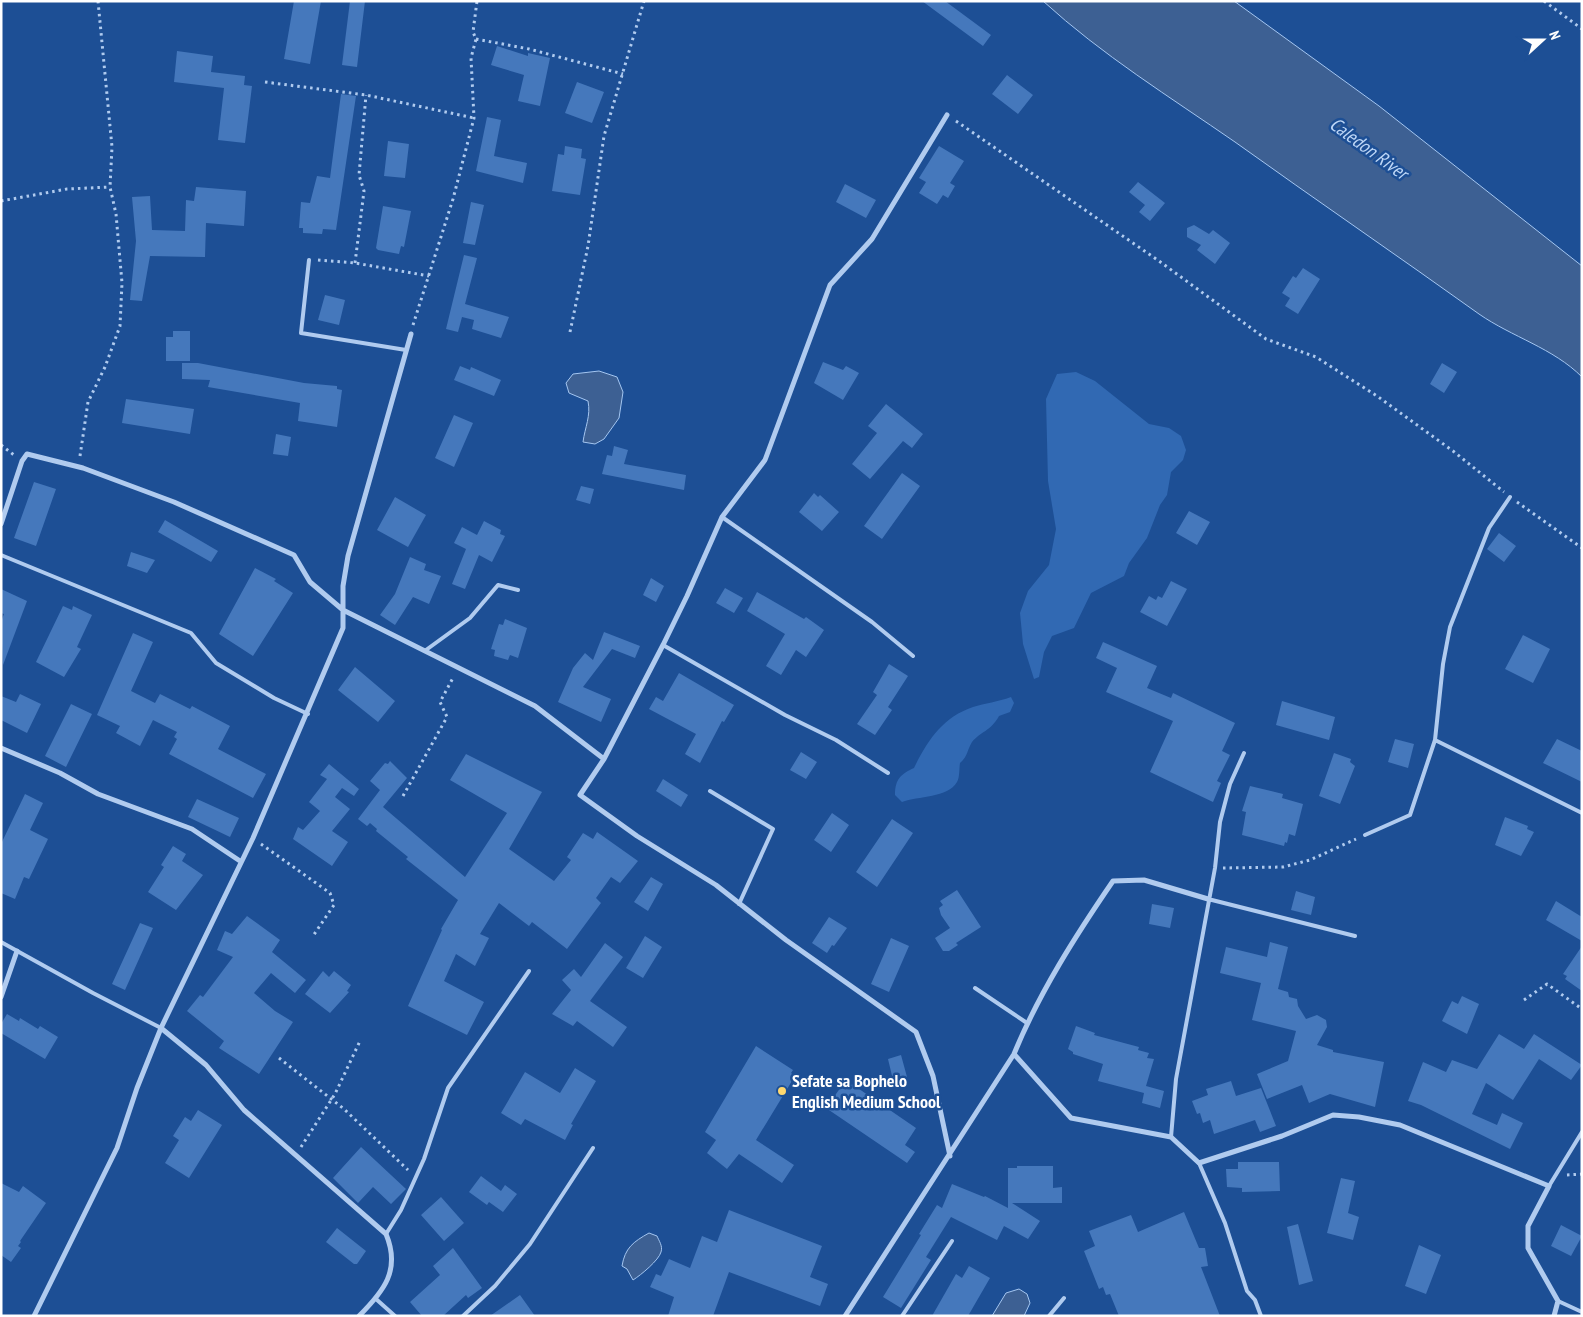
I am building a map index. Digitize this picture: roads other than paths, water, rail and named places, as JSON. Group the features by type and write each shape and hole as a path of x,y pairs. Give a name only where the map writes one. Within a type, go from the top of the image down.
{"street":[{"path":"947,115 872,239 830,285 765,460 722,517 663,645 604,759 580,795 636,836 716,886 786,940 916,1032 933,1076 950,1156"},
{"path":"34,1316 117,1148 137,1088 161,1028 240,861 253,838 344,628 343,586 348,556 411,334"},
{"path":"1,524 22,461 27,454 77,466 174,502 294,555 310,582 343,610 459,666 535,706 604,759"},
{"path":"1,748 60,773 98,794 192,829 240,861"},
{"path":"845,1316 950,1156 1014,1054 1027,1023 1082,926 1113,881 1144,880 1208,899"},
{"path":"1,997 17,951"},
{"path":"161,1028 206,1065 244,1110 386,1234 391,1248 392,1271 376,1299 359,1316"},
{"path":"1014,1054 1071,1118 1170,1137 1198,1163 1282,1136 1333,1115 1359,1117 1400,1125 1549,1186 1528,1226 1528,1248 1558,1301 1554,1316"}],"lane":[{"path":"309,260 302,333 406,350"},
{"path":"1366,835 1410,815 1435,740 1443,664 1450,627 1489,528 1510,497"},
{"path":"722,517 872,622 913,656"},
{"path":"1,555 191,634 216,663 274,698 308,714"},
{"path":"426,650 470,618 498,585 518,590"},
{"path":"663,645 785,715 836,740 888,773"},
{"path":"1435,740 1582,813"},
{"path":"1170,1137 1176,1079 1215,868 1220,822 1230,784 1244,753"},
{"path":"710,791 773,829 739,904"},
{"path":"1208,899 1355,936"},
{"path":"1,942 93,994 161,1028"},
{"path":"386,1234 401,1210 416,1177 448,1088 528,971"},
{"path":"975,988 1027,1023"},
{"path":"1549,1186 1582,1132"},
{"path":"463,1316 495,1286 530,1244 594,1148"},
{"path":"1198,1163 1225,1223 1248,1291 1255,1300 1262,1316"},
{"path":"902,1316 952,1241"},
{"path":"1048,1316 1064,1298"},
{"path":"376,1299 396,1316"},
{"path":"1558,1301 1582,1312"}],"water":[{"name":"Caledon River","path":"1043,1 1234,1 1379,106 1582,266 1582,377 1571,367 1545,350 1479,314 1137,75"},
{"path":"599,371 617,377 623,392 619,418 604,439 595,444 583,442 588,417 588,401 569,393 566,383 573,374"},
{"path":"649,1233 657,1236 661,1246 660,1255 645,1271 633,1280 627,1269 622,1266 623,1260 631,1246 638,1239"},
{"path":"1019,1289 1027,1294 1030,1303 1024,1316 992,1316 1006,1293"}],"place":[{"name":"Sefate sa Bophelo English Medium School","path":"782,1091"}]}
